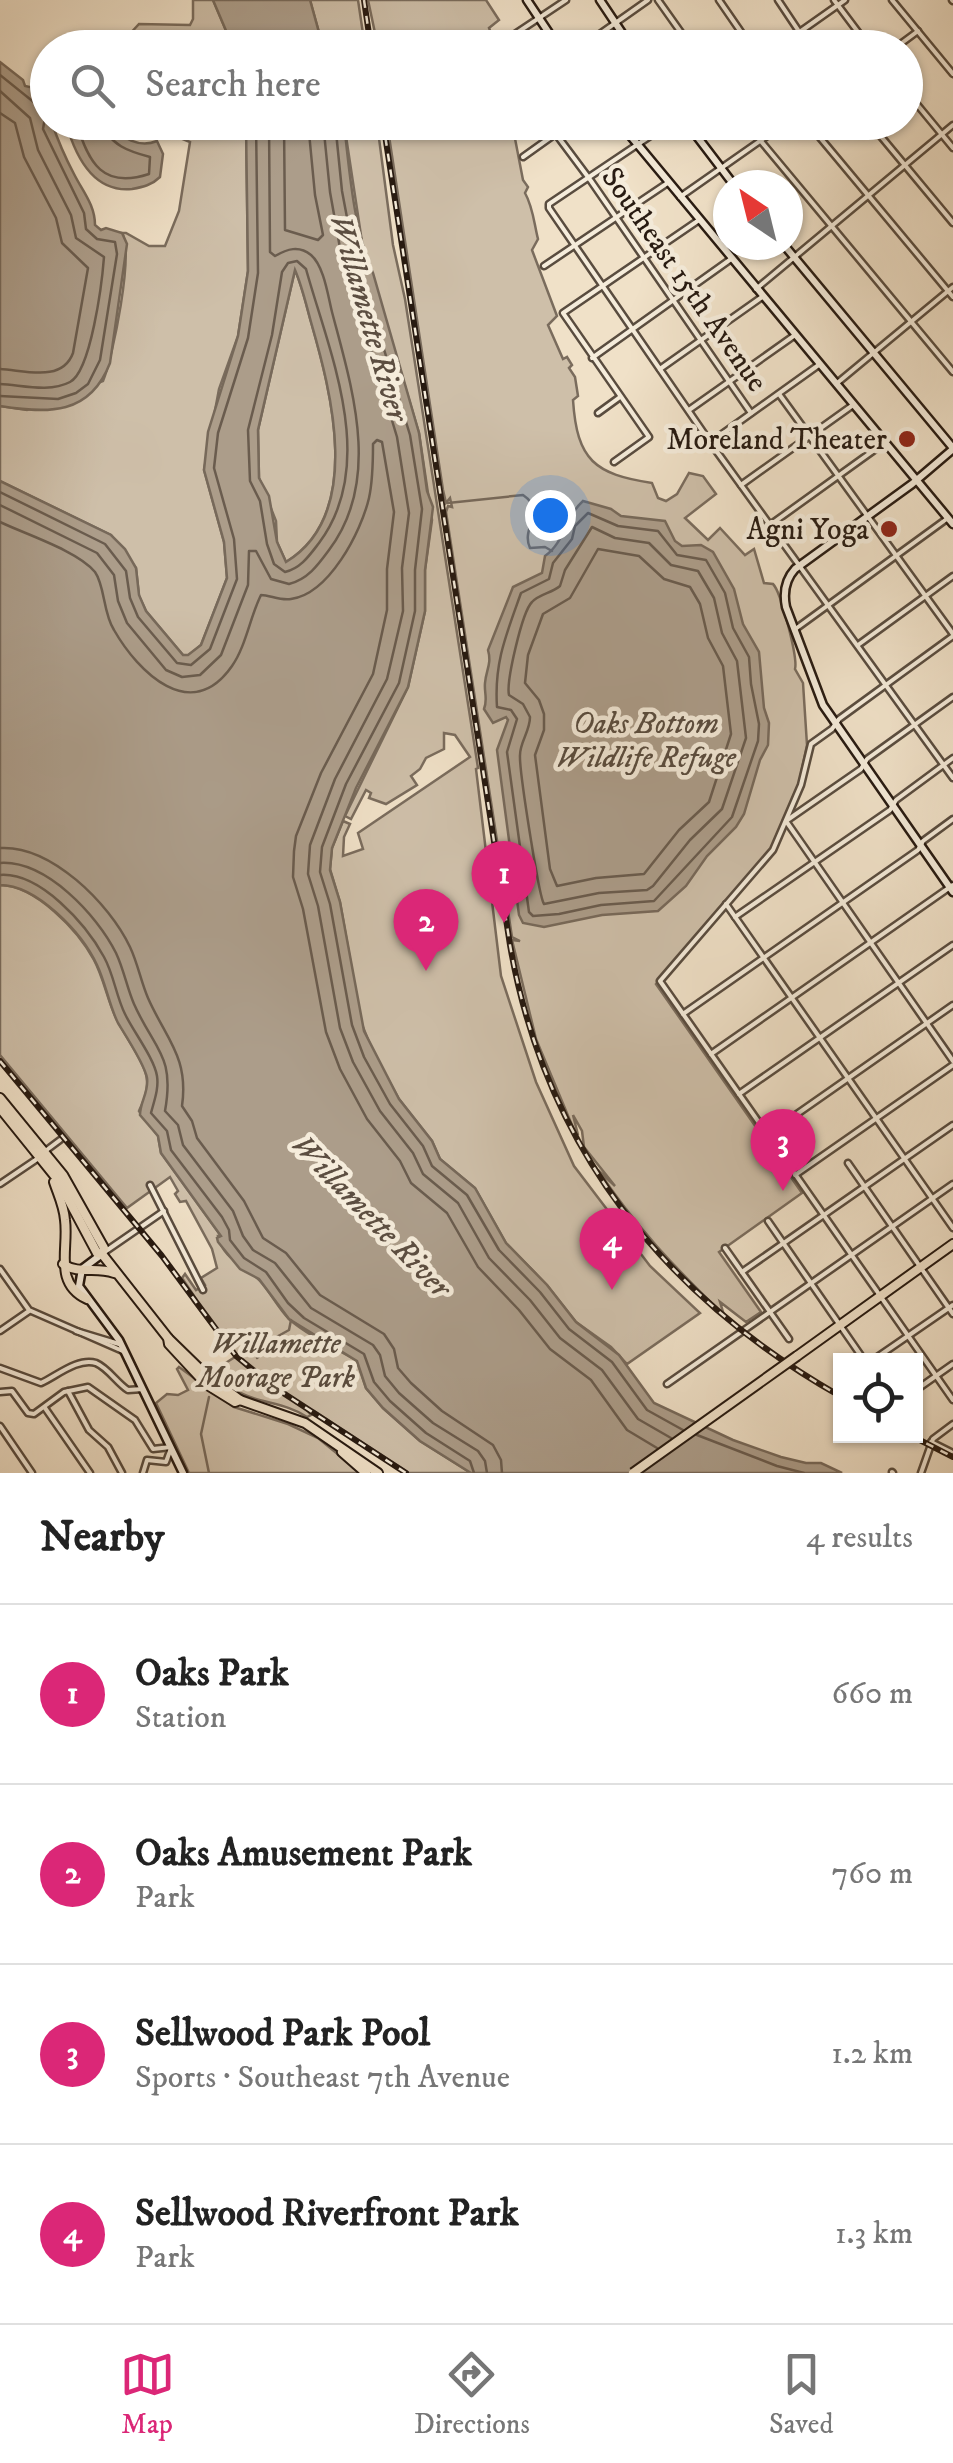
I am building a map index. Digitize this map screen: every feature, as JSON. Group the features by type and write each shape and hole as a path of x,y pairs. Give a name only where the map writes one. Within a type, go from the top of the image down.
{"main road":[{"path":"0,1098 76,1198 104,1248 102,1254"},
{"path":"0,1108 5,1121 42,1154 97,1253 102,1254 205,1378 240,1400 305,1423 378,1473"},
{"path":"52,1172 65,1216 63,1264 72,1286 87,1299"},
{"path":"633,1473 953,1244"},
{"path":"63,1264 75,1271 100,1268 114,1273"},
{"path":"329,1438 366,1473"},
{"path":"349,1451 356,1451 388,1473"}],"street":[{"path":"527,0 547,30"},
{"path":"521,30 566,0"},
{"path":"600,0 620,30"},
{"path":"605,30 648,0"},
{"path":"658,0 679,30"},
{"path":"719,0 740,30"},
{"path":"778,0 799,30"},
{"path":"801,30 836,2 845,0"},
{"path":"892,0 916,30"},
{"path":"836,2 857,30"},
{"path":"923,38 953,74"},
{"path":"923,112 953,148"},
{"path":"803,249 953,125"},
{"path":"523,157 547,140"},
{"name":"Southeast 15th Avenue","path":"560,140 751,413"},
{"path":"634,140 713,236"},
{"path":"645,140 549,204 660,370 953,778"},
{"path":"699,140 721,169"},
{"path":"680,197 763,140"},
{"path":"823,140 953,297"},
{"path":"884,140 953,223"},
{"path":"760,142 953,372"},
{"path":"544,266 668,182"},
{"path":"614,462 649,437 563,313 700,220"},
{"path":"592,358 731,260"},
{"path":"733,260 951,521 794,630"},
{"path":"756,289 790,260"},
{"path":"711,1054 952,888 820,699 784,594 789,576 800,565 953,449 796,260"},
{"path":"836,384 950,289"},
{"path":"660,370 763,296"},
{"path":"689,410 795,334"},
{"path":"711,442 820,364"},
{"path":"779,394 953,635 811,744 802,786 774,850 660,981 953,1400"},
{"path":"598,413 620,397"},
{"path":"741,485 853,405"},
{"path":"770,525 885,442"},
{"path":"858,646 953,576"},
{"path":"786,822 953,697"},
{"path":"735,917 953,758"},
{"path":"683,1014 953,819"},
{"path":"786,822 953,1063 795,1175"},
{"path":"726,904 953,1228"},
{"path":"739,1094 953,945"},
{"path":"767,1135 953,1005"},
{"path":"742,1272 953,1125"},
{"path":"0,1184 60,1140"},
{"path":"848,1164 953,1314"},
{"path":"668,1384 953,1184"},
{"path":"150,1185 204,1290"},
{"path":"164,1211 82,1269 78,1286 124,1349 183,1473"},
{"path":"768,1221 859,1353"},
{"path":"725,1248 789,1340"},
{"path":"0,1269 30,1310 124,1349"},
{"path":"883,1353 951,1306"},
{"path":"0,1331 30,1310"},
{"path":"0,1368 41,1383 90,1362 128,1390 143,1388"},
{"path":"923,1385 953,1364"},
{"path":"0,1392 12,1391 31,1414 68,1391 90,1388 138,1422 152,1449 172,1447"},
{"path":"68,1391 90,1430 112,1452 122,1473"},
{"path":"45,1408 90,1473"},
{"path":"921,1473 931,1442 953,1424"},
{"path":"0,1426 32,1473"},
{"path":"931,1442 951,1452"},
{"path":"143,1473 147,1460 166,1462 172,1447"}],"green space":[{"path":"193,0 213,0 226,30 133,30 139,24 190,25"},
{"path":"310,0 358,0 362,30 318,30"},
{"path":"368,0 486,0 499,20 490,30 374,30"},
{"path":"185,140 246,140 248,271 238,336 219,389 204,470 224,542 227,578 201,645 188,656 146,611 139,596 136,568 111,535 0,481 0,406 27,410 103,381 124,282 122,233 149,246 165,246 179,211 190,142"},
{"path":"347,140 379,140 478,768 501,976 536,1082 574,1166 650,1266 700,1313 627,1364 576,1322 506,1243 475,1188 440,1159 432,1141 399,1099 361,1022 340,902 330,869 332,848 343,821 350,824 344,837 343,856 363,849 358,833 470,757 455,735 444,733 444,749 426,758 411,776 417,785 386,804 369,798 371,793 366,790 351,819 345,816 408,687 425,611 425,570 432,520 419,433 362,242"},
{"name":"Oaks Bottom Wildlife Refuge","path":"390,140 515,140 538,239 532,250 557,316 548,325 563,359 567,357 572,365 569,368 578,396 573,400 575,421 585,451 603,469 652,483 658,498 666,501 677,494 689,473 703,476 716,494 685,518 708,540 720,528 745,555 754,549 764,583 773,584 776,589 795,669 803,683 807,745 799,783 772,848 656,984 802,1193 719,1252 761,1312 746,1322 720,1302 724,1315 626,1210 598,1170 615,1186 584,1147 582,1131 573,1115 578,1135 574,1130 536,1039 512,940 520,941 512,937 446,512 448,506 452,507 450,498 446,503"},
{"path":"295,270 326,382 335,450 326,514 310,541 286,562 277,542 276,521 259,478 258,430"},
{"name":"Willamette Moorage Park","path":"0,885 27,892 41,901 87,948 116,1018 146,1074 147,1089 139,1111 158,1136 161,1153 221,1236 225,1251 260,1281 289,1319 357,1361 366,1388 383,1408 420,1441 471,1473 409,1473 314,1411 307,1410 311,1415 307,1417 247,1396 210,1373 235,1357 193,1301 196,1299 182,1278 185,1274 196,1290 205,1285 201,1278 217,1268 212,1249 186,1201 180,1202 170,1177 127,1208 0,1055"},
{"path":"179,1367 234,1407 318,1438 361,1473 189,1473 156,1403 167,1394 178,1395 188,1390"}],"water":[{"path":"213,0 310,0 318,30 226,30"},
{"path":"0,62 30,87 30,140 59,140 91,205 95,225 101,230 122,233 127,244 110,363 102,380 79,402 66,407 35,410 0,406"},
{"path":"72,140 157,141 163,154 160,177 132,189 106,185 88,170"},
{"name":"Willamette River","path":"246,140 346,140 361,239 419,433 433,507 425,570 425,611 408,687 356,788 332,848 330,870 340,902 364,1031 399,1099 432,1141 440,1159 475,1188 506,1243 576,1322 619,1355 654,1403 733,1440 781,1457 821,1463 842,1473 471,1473 420,1441 366,1388 357,1361 289,1319 259,1279 240,1269 218,1242 221,1236 161,1153 158,1136 140,1115 147,1088 146,1072 118,1023 90,952 43,902 14,887 0,885 0,481 111,535 136,568 139,595 146,611 183,655 188,655 201,645 227,578 224,542 204,470 208,432 238,336 248,271","holes":["295,270 319,350 332,416 333,484 326,514 310,541 286,562 277,542 269,496 259,478 258,430"]},
{"path":"583,501 621,516 665,521 682,546 701,545 713,552 734,589 743,624 759,652 769,723 768,745 736,827 707,856 686,886 658,911 602,915 544,927 523,923 519,915 497,750 508,720 506,717 493,723 484,709 488,650 513,587 542,573 545,556 557,544"}],"waterway":[{"path":"448,503 523,495 530,501 534,514 528,533 530,548 545,547 552,551"},
{"path":"257,1358 262,1354 262,1345 289,1330 291,1320"},
{"path":"227,1380 235,1374"},
{"path":"209,1397 201,1434 209,1473"}],"railway":[{"path":"364,0 368,30"},
{"path":"386,140 510,945 527,1018 552,1087 583,1150 622,1209 667,1263 719,1312 833,1392"},
{"path":"0,1061 162,1256 236,1356 274,1387 406,1473"},
{"path":"923,1442 953,1457"}],"place":[{"name":"Moreland Theater","path":"907,439"},
{"name":"Agni Yoga","path":"889,529"},
{"name":"Oaks Park","path":"504,923"},
{"name":"Oaks Amusement Park","path":"426,971"},
{"name":"Sellwood Park Pool","path":"783,1191"},
{"name":"Sellwood Riverfront Park","path":"612,1290"}]}
